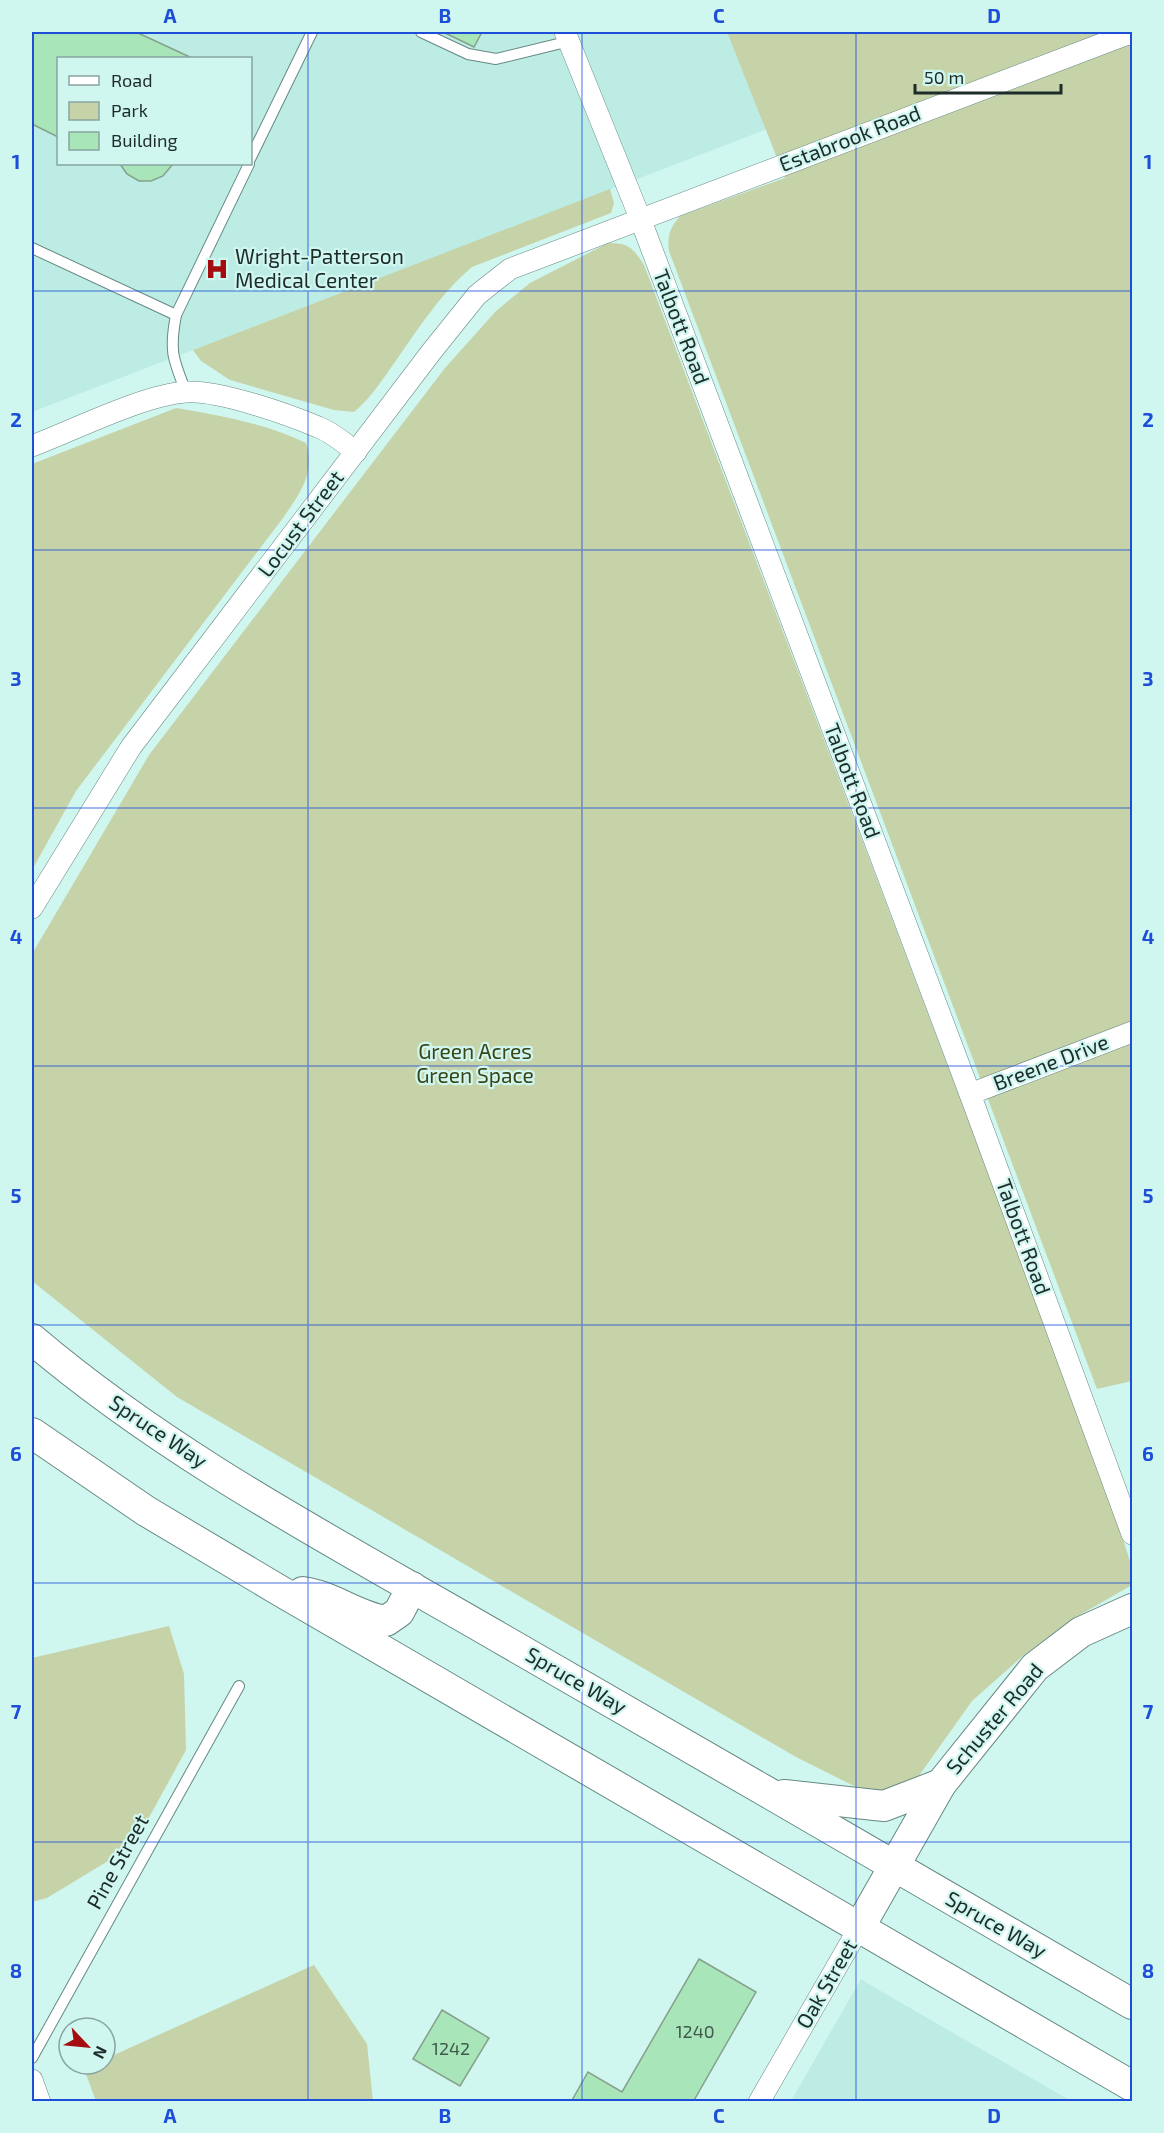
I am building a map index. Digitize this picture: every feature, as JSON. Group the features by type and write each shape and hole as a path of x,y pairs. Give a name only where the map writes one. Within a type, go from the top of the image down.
{"street":[{"name":"Estabrook Road","path":"640,218 1130,33"},
{"name":"Talbott Road","path":"567,36 640,218 970,1094 1132,1534"},
{"name":"Locust Street","path":"32,908 131,747 477,295 510,269 640,218"},
{"path":"32,446 156,398 186,392 237,400 320,427 356,452"},
{"name":"Breene Drive","path":"970,1094 1132,1032"},
{"name":"Spruce Way","path":"32,1339 85,1382 182,1451 412,1587 1132,2004"},
{"path":"32,1433 146,1511 277,1589 1132,2086"},
{"path":"277,1589 317,1594 372,1619 386,1621 399,1612 412,1587"},
{"name":"Schuster Road","path":"894,1866 941,1784 1035,1667 1081,1632 1132,1609"},
{"path":"769,1793 884,1806 941,1784"},
{"name":"Oak Street","path":"759,2102 894,1866"},
{"path":"32,2080 40,2102"}],"lane":[{"path":"252,157 312,32"},
{"path":"421,32 468,54 496,59 567,36"},
{"path":"186,392 173,360 170,343 176,315 248,165"},
{"path":"32,248 176,315"},
{"name":"Pine Street","path":"32,2058 239,1686"}],"shaded area":[{"name":"Wright-Patterson Medical Center","path":"32,32 727,32 767,129 32,412"},
{"path":"861,1979 872,1986 1071,2101 791,2101"}],"green space":[{"path":"727,32 1132,32 1132,1381 1097,1389 669,251 670,232 680,216 785,178"},
{"path":"610,189 614,203 611,213 472,267 440,300 376,388 354,412 334,410 230,380 201,361 193,350"},
{"name":"Green Acres Green Space","path":"608,243 626,245 637,254 644,265 1097,1460 1132,1567 1132,1585 1071,1620 1024,1655 972,1701 911,1787 872,1795 796,1757 177,1397 32,1281 32,954 149,755 445,368 496,311 530,283"},
{"path":"176,408 259,425 306,443 309,454 308,473 283,518 76,791 32,870 32,464"},
{"path":"169,1626 184,1674 186,1750 146,1823 108,1861 47,1898 32,1902 32,1658"},
{"path":"314,1965 367,2044 373,2101 96,2101 87,2076 117,2076 117,2054"}],"building":[{"path":"32,32 136,32 190,57 57,57 57,136 32,124"},
{"path":"443,32 482,32 474,47"},
{"path":"121,165 172,165 163,176 151,181 139,181 127,174"},
{"path":"699,1959 756,1992 693,2102 571,2102 588,2072 622,2092"},
{"path":"442,2010 489,2038 460,2086 413,2059"}],"place":[{"name":"Wright-Patterson Medical Center","path":"217,269"}]}
